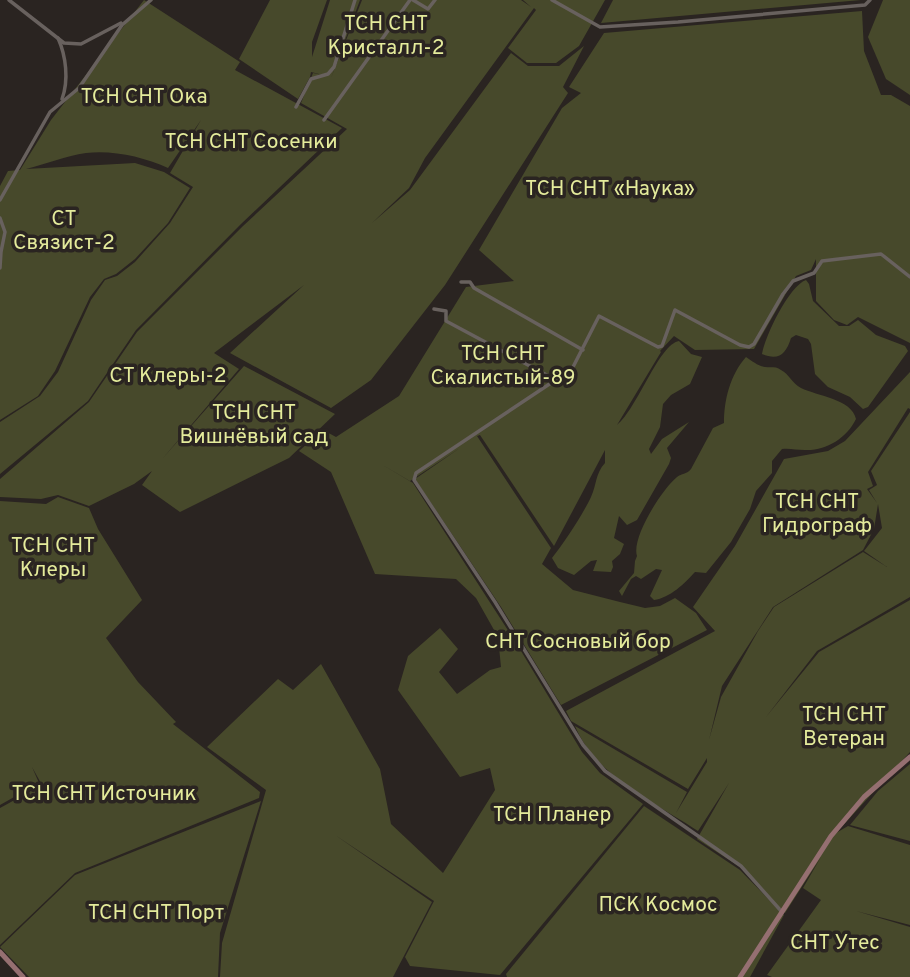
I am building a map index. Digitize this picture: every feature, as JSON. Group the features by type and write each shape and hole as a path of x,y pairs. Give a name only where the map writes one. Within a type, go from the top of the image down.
{"main road":[{"path":"740,977 826,844 851,811 910,757"},
{"path":"0,952 23,977"}],"street":[{"path":"9,0 64,43 81,44 129,18"},
{"path":"0,200 50,112 79,88 122,25 151,0"},
{"path":"296,107 311,79 328,74 334,67 355,0"},
{"path":"324,120 411,0 428,9 435,0"},
{"path":"552,0 600,27 866,5 870,0"},
{"path":"58,38 65,65 62,101"},
{"path":"0,218 5,232 0,268"},
{"path":"782,912 741,866 605,771 583,746 495,602 414,480 416,473 572,369 598,316 658,347 662,346 675,310 740,345 749,347 754,344 793,281 814,273 822,261 881,254 910,278"},
{"path":"461,282 470,282 474,288 583,350"},
{"path":"434,309 446,311 446,321 556,380"}],"green space":[{"path":"144,0 240,62 235,70 342,128 241,224 136,330 88,401 0,474 0,422 40,396 58,372 91,300 105,280 117,276 135,262 170,223 193,187 170,173 201,120 168,168 128,155 97,152 71,156 26,169 135,163 164,172 190,188 168,223 135,259 116,274 104,279 90,297 55,371 38,396 0,420 0,186 8,171 20,170 51,120"},
{"path":"270,0 327,0 312,42 312,57 330,0 360,0 331,78 362,0 521,0 531,7 523,0 605,0 579,46 556,63 527,63 508,48 536,10 534,8 425,158 409,188 372,223 410,190 511,53 528,66 559,66 584,46 563,87 568,93 445,285 371,380 331,408 230,353 304,285 214,353 239,369 163,458 244,366 335,414 289,458 180,512 142,485 152,471 134,484 89,506 58,495 41,499 0,497 0,479 89,402 137,332 243,226 347,129 301,103 313,73 327,76 311,72 298,99 239,59"},
{"path":"613,0 861,0 601,23"},
{"path":"883,0 910,0 910,95 886,79 868,37"},
{"path":"862,11 864,51 881,95 891,95 910,106 910,343 858,317 847,325 834,320 816,301 816,259 811,270 796,276 754,349 695,350 674,336 660,351 617,425 625,417 664,353 679,341 691,354 702,357 690,384 671,395 663,404 660,427 649,449 651,454 662,439 689,422 667,448 671,458 669,464 637,520 627,525 619,516 614,538 624,544 620,554 612,561 611,572 593,571 597,560 591,561 574,575 558,568 552,558 591,497 605,463 605,450 554,546 480,435 477,436 551,548 542,564 573,590 645,608 660,606 675,598 696,613 707,630 561,705 501,607 415,479 460,448 410,481 381,464 413,483 518,646 582,752 600,773 643,804 500,975 410,966 405,957 434,901 335,835 432,902 393,977 220,977 222,943 266,790 207,747 278,679 293,690 321,664 380,769 391,824 443,873 495,790 490,768 460,777 398,690 408,656 440,628 458,649 439,672 457,694 490,670 501,667 498,637 476,598 456,579 375,574 331,472 299,451 323,430 336,437 399,396 466,287 514,281 479,250 562,108 581,93 569,87 604,33"},
{"path":"806,280 813,301 839,326 849,326 858,320 876,335 905,346 908,351 868,407 863,409 850,397 828,387 815,374 808,339 796,335 791,338 781,355 773,357 762,354 785,301 799,284"},
{"path":"746,357 760,366 779,369 801,388 841,403 853,412 856,419 847,432 828,446 813,450 782,449 772,461 772,473 756,491 750,509 731,542 706,573 695,572 671,593 654,600 650,596 662,570 656,569 641,579 636,576 631,579 622,596 619,591 634,573 636,548 649,514 671,483 691,469 713,428 724,423 729,388"},
{"path":"910,372 910,409 908,408 868,472 873,486 867,489 877,503 869,490 877,485 871,471 910,412 910,597 817,651 766,717 819,652 910,600 910,752 836,833 848,826 910,845 910,925 856,911 910,927 910,977 772,977 767,975 821,900 803,888 821,857 785,913 740,867 697,839 729,783 698,831 612,774 597,760 575,726 687,792 676,813 707,758 688,789 571,721 566,711 715,631 693,607 735,546 784,459 828,451 845,441","holes":["878,504 882,528 864,551 887,567 863,552 774,607 721,697 709,740 722,686 773,607 863,550 874,529"]},
{"path":"58,497 89,508 98,529 142,600 106,638 138,682 176,722 173,724 260,792 259,798 75,873 0,945 0,808 42,785 32,767 39,783 0,805 0,501 46,504"},
{"path":"910,764 910,841 850,825 878,791"},
{"name":"ТСН СНТ Порт","path":"261,801 220,933 218,977 29,977 0,947 75,875"},
{"name":"ПСК Космос","path":"644,806 740,870 784,915 750,977 507,977 506,974"}],"park label":[{"name":"ТСН СНТ Кристалл-2","path":"386,35"},
{"name":"ТСН СНТ Ока","path":"144,96"},
{"name":"ТСН СНТ Сосенки","path":"251,141"},
{"name":"ТСН СНТ «Наука»","path":"610,188"},
{"name":"СТ Связист-2","path":"64,230"},
{"name":"ТСН СНТ Скалистый-89","path":"503,365"},
{"name":"СТ Клеры-2","path":"168,375"},
{"name":"ТСН СНТ Вишнёвый сад","path":"254,424"},
{"name":"ТСН СНТ Гидрограф","path":"817,513"},
{"name":"ТСН СНТ Клеры","path":"53,557"},
{"name":"СНТ Сосновый бор","path":"578,641"},
{"name":"ТСН СНТ Ветеран","path":"844,726"},
{"name":"ТСН СНТ Источник","path":"104,793"},
{"name":"ТСН Планер","path":"552,814"},
{"name":"СНТ Утес","path":"835,942"}]}
